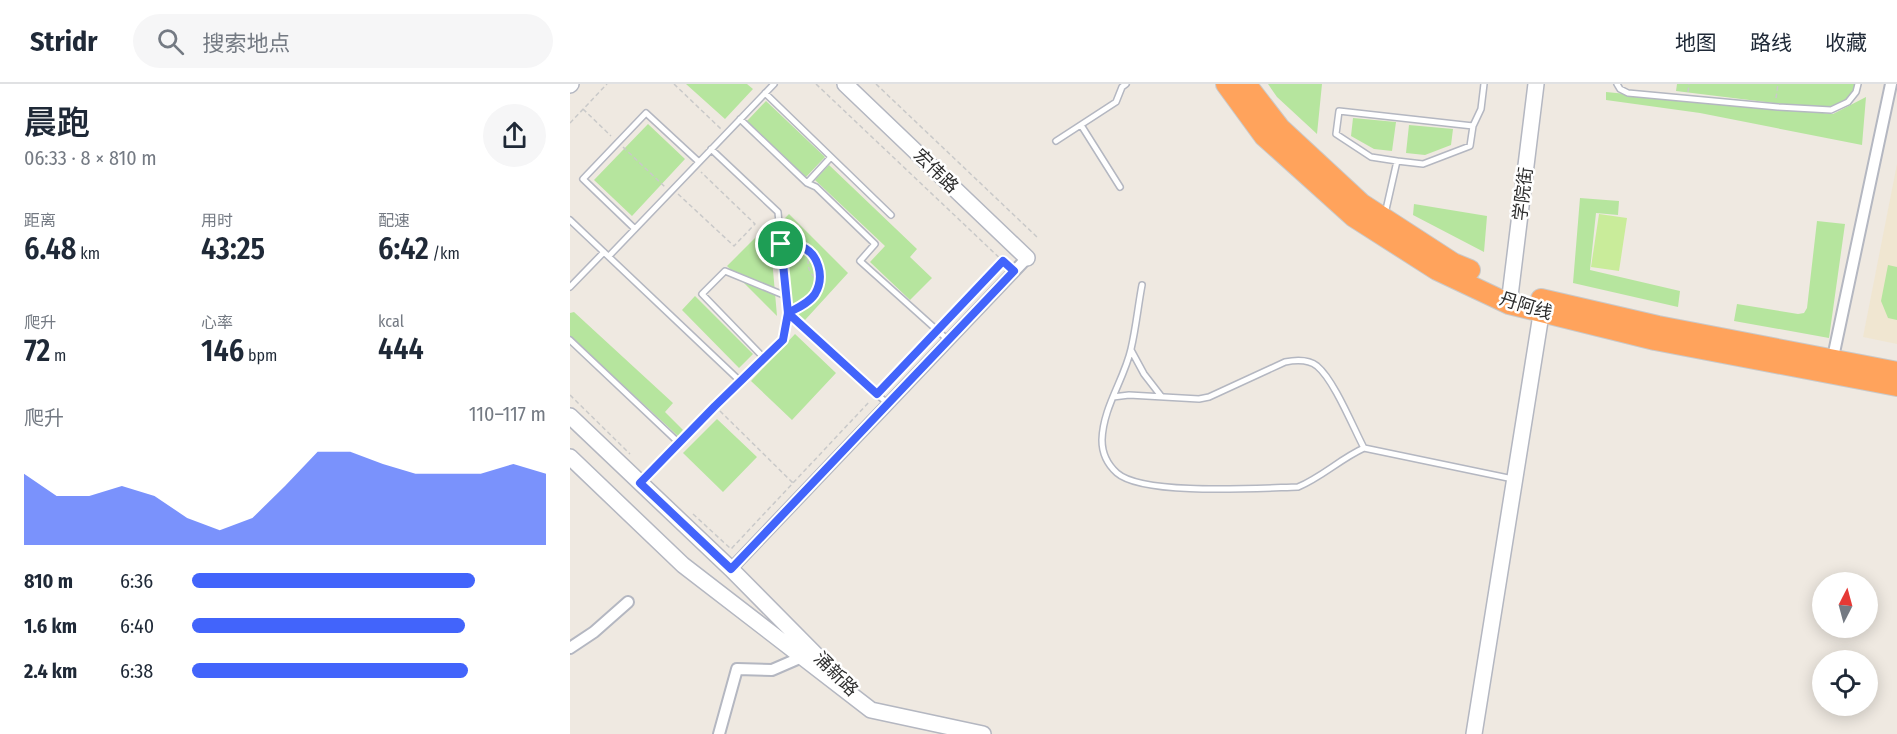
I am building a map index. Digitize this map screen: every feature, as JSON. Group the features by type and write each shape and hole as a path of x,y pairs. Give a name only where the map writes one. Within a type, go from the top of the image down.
{"highway":[{"name":"丹阿线","path":"1226,84 1263,136 1354,217 1437,270 1510,297 1658,326 1831,367 1897,386"},
{"name":"丹阿线","path":"1246,84 1280,128 1362,204 1510,297"},
{"name":"丹阿线","path":"1831,367 1897,372"}],"street":[{"name":"宏伟路","path":"845,84 1027,258"},
{"name":"学院街","path":"1510,297 1536,84"},
{"path":"1831,367 1891,84"},
{"path":"731,569 1027,258"},
{"path":"1474,734 1542,305"},
{"name":"涌新路","path":"570,416 731,569 871,710"},
{"name":"涌新路","path":"570,457 682,565 871,710"},
{"path":"570,648 594,632 628,602"},
{"path":"719,734 737,669 772,670 802,657"},
{"path":"871,710 983,734"}],"lane":[{"path":"570,287 635,229 774,84"},
{"path":"1056,141 1116,102 1122,87 1126,84"},
{"path":"1473,126 1339,111 1336,134 1371,157 1423,164 1470,146 1473,126 1481,109 1484,84"},
{"path":"1617,84 1620,89 1628,93 1831,110 1848,102 1856,92 1858,84"},
{"path":"765,93 891,215"},
{"path":"635,229 583,179 646,113 697,164"},
{"path":"740,119 875,244 860,261 948,340"},
{"path":"1081,125 1120,187"},
{"path":"640,483 783,340 788,313 778,212 711,149"},
{"path":"807,183 831,157"},
{"path":"1384,218 1397,161"},
{"path":"570,220 740,381"},
{"path":"764,358 702,294 725,272 786,296"},
{"path":"1142,285 1131,350 1107,412 1102,441 1104,457 1118,474 1143,484 1168,487 1298,487 1314,480 1349,455 1364,448 1515,479"},
{"path":"788,313 888,404"},
{"path":"570,340 679,443"},
{"path":"1131,350 1144,374 1161,396"},
{"path":"1113,397 1129,395 1199,399 1209,397 1285,362 1298,360 1315,364 1327,376 1364,448"}],"path":[{"path":"570,123 607,84"},
{"path":"674,84 726,134"},
{"path":"816,84 1014,271"},
{"path":"876,84 1037,237"},
{"path":"1775,107 1778,84"},
{"path":"583,109 615,139"},
{"path":"623,147 734,246 755,224 697,164"},
{"path":"781,244 798,245 810,251 818,263 820,273 814,295 788,313"},
{"path":"810,251 807,263 808,272 819,282"},
{"path":"690,511 731,549 1003,261"},
{"path":"570,395 634,458"},
{"path":"715,406 803,493"}],"shaded area":[{"path":"1897,164 1897,344 1863,337"}],"green space":[{"path":"686,84 747,84 753,89 725,119"},
{"path":"1268,84 1322,84 1317,134 1277,97"},
{"path":"1677,84 1857,84 1851,96 1840,104 1814,108 1676,91"},
{"path":"1606,92 1833,114 1866,97 1862,145 1700,113 1606,100"},
{"path":"766,101 825,157 806,177 747,121"},
{"path":"1353,118 1396,122 1392,151 1374,149 1351,136"},
{"path":"648,124 685,159 632,216 594,180"},
{"path":"1409,125 1453,129 1451,145 1425,155 1406,153"},
{"path":"829,165 917,249 910,257 932,278 910,300 870,262 885,246 815,180"},
{"path":"1580,198 1619,201 1618,215 1596,213 1590,270 1680,291 1678,307 1573,283"},
{"path":"1414,204 1487,216 1484,252 1413,215"},
{"path":"789,214 848,273 805,320 792,308 784,219"},
{"path":"1599,214 1627,218 1619,271 1591,267"},
{"path":"1817,221 1845,224 1829,338 1734,321 1737,304 1804,313 1807,308"},
{"path":"769,224 777,316 727,266"},
{"path":"1888,265 1897,267 1897,320 1888,318 1881,301"},
{"path":"695,296 753,354 739,368 682,310"},
{"path":"574,312 673,403 665,412 683,430 678,436 570,336 570,313"},
{"path":"795,334 836,373 792,420 751,381"},
{"path":"717,419 757,457 723,492 683,453"}],"route":[{"path":"781,244 788,313 783,340 640,483 731,569 1014,271 1003,261 877,394 788,313 806,303 814,295 820,273 818,263 810,251 798,245 781,244"}]}
